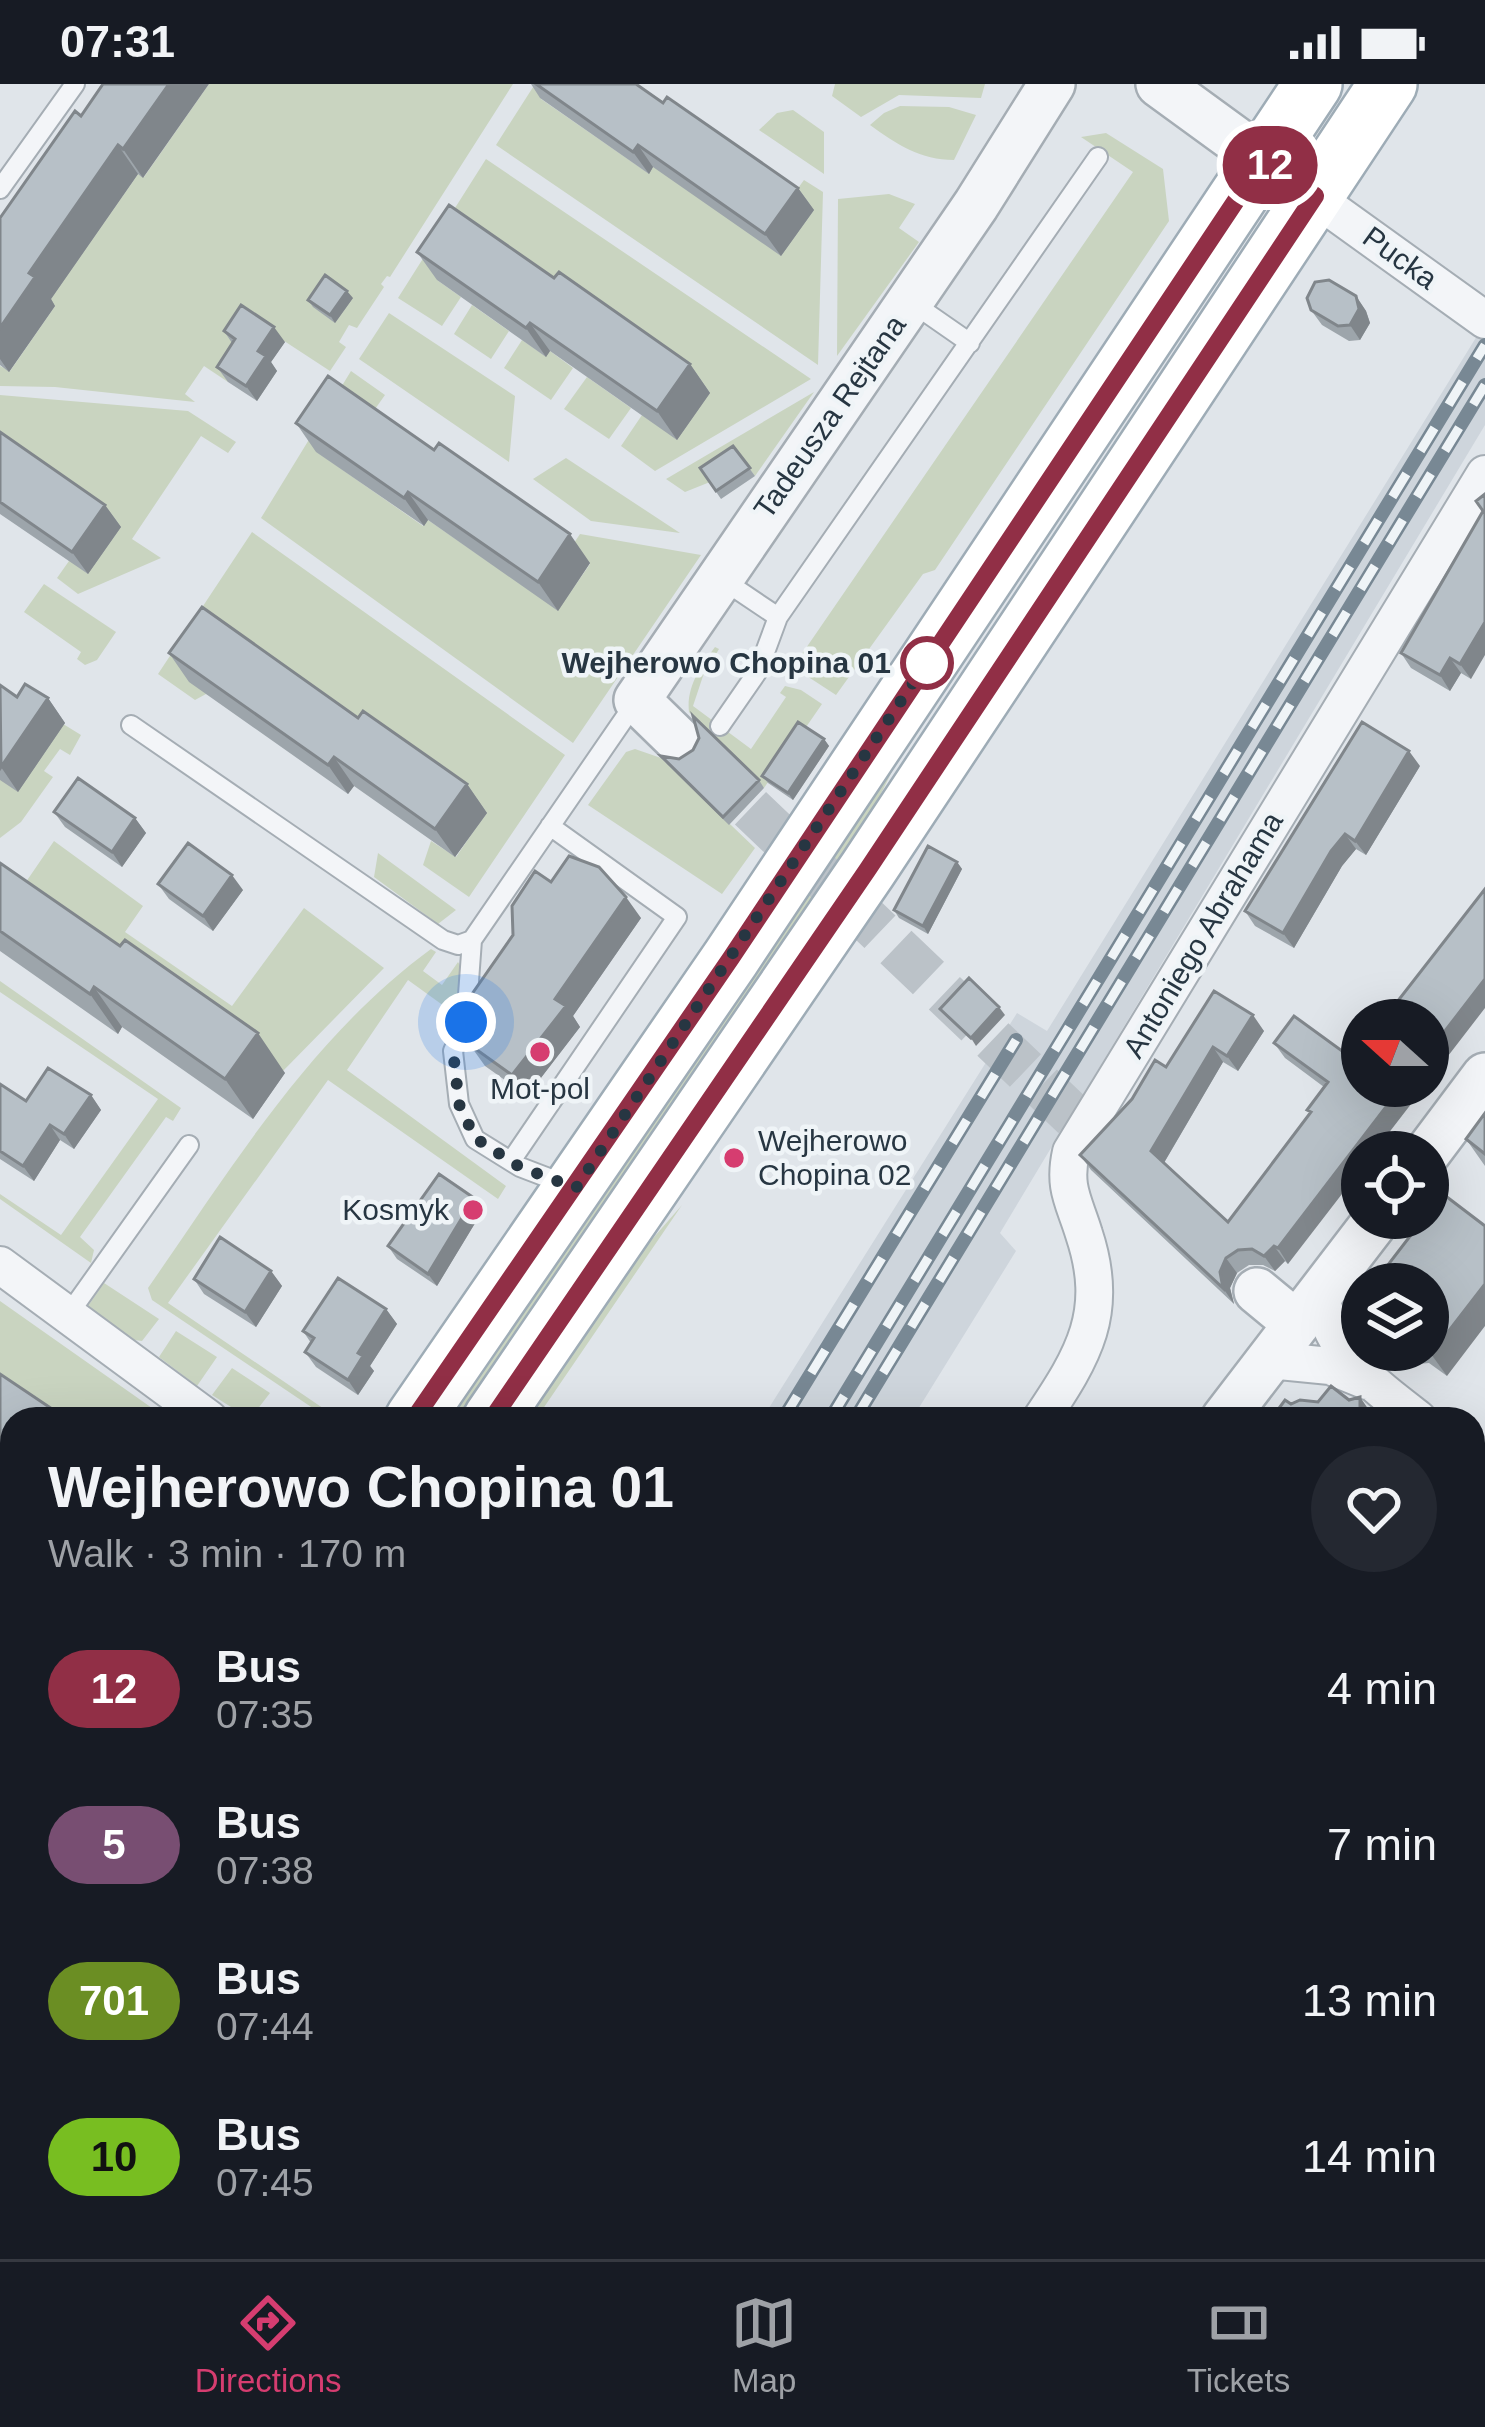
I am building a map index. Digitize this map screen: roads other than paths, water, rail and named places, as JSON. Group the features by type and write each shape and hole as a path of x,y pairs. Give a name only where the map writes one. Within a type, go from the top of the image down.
{"main road":[{"path":"422,1407 576,1188 1313,84"},
{"path":"500,1407 868,869 1388,84"}],"street":[{"name":"Tadeusza Rejtana","path":"638,700 911,302 1052,84"},
{"path":"1159,84 1315,196"},
{"name":"Pucka","path":"1315,196 1485,320"},
{"name":"Antoniego Abrahama","path":"1048,1407 1090,1338 1097,1300 1094,1262 1066,1187 1071,1152 1485,474"},
{"path":"638,700 699,733"},
{"path":"1444,1131 1485,1076"},
{"path":"1233,1407 1362,1239"},
{"path":"0,1265 193,1407"},
{"path":"1257,1291 1309,1309 1341,1351 1403,1407"},
{"path":"1269,1360 1330,1366 1371,1382"}],"lane":[{"path":"0,189 75,84"},
{"path":"699,733 758,671 778,616 1098,157"},
{"path":"911,302 970,343"},
{"path":"718,578 778,616"},
{"path":"576,1188 515,1164 475,1138 459,1104 453,1051 466,1022 472,940 638,700"},
{"path":"131,725 443,940 458,945 472,940"},
{"path":"515,1164 677,917 550,826"},
{"path":"68,1315 189,1145"}],"tunnel":[{"path":"702,762 1115,1156"}],"railway":[{"path":"837,1407 1485,345"},
{"path":"862,1407 1485,385"},
{"path":"790,1407 1016,1040"}],"place":[{"name":"Wejherowo Chopina 01","path":"927,663"},
{"name":"Mot-pol","path":"540,1052"},
{"name":"Wejherowo Chopina 02","path":"734,1158"},
{"name":"Kosmyk","path":"473,1210"}]}
